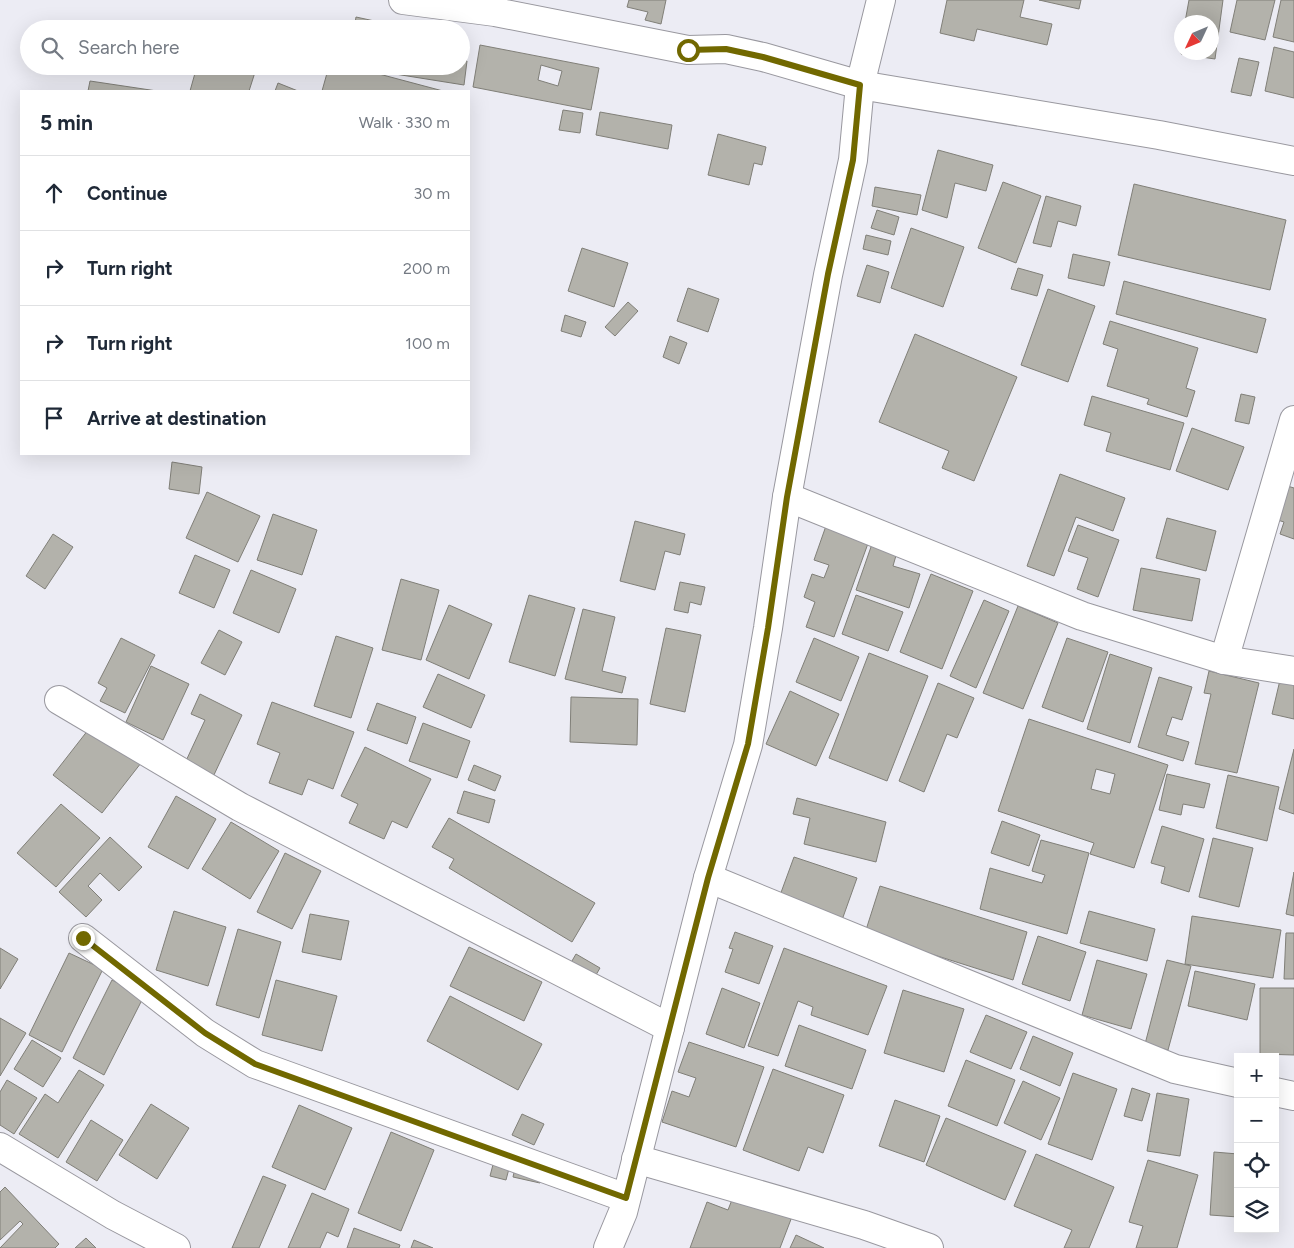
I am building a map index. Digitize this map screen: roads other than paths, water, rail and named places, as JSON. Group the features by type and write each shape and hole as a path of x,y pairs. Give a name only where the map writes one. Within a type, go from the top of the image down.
{"street":[{"path":"403,0 495,12 688,50 726,49 763,57 860,85 1159,135 1294,161"},
{"path":"528,0 531,8 566,15 608,33"},
{"path":"608,1248 623,1212 708,878 748,744 768,628 787,497 827,284 853,160 860,85 881,0"},
{"path":"1224,660 1294,420"},
{"path":"787,497 1082,616 1224,660 1294,671"},
{"path":"59,700 240,807 670,1028"},
{"path":"708,878 1175,1069 1234,1082"},
{"path":"83,938 205,1033 255,1064 626,1198"},
{"path":"1279,1093 1294,1096"},
{"path":"0,1147 113,1215 176,1248"},
{"path":"636,1159 864,1225 929,1248"}]}
